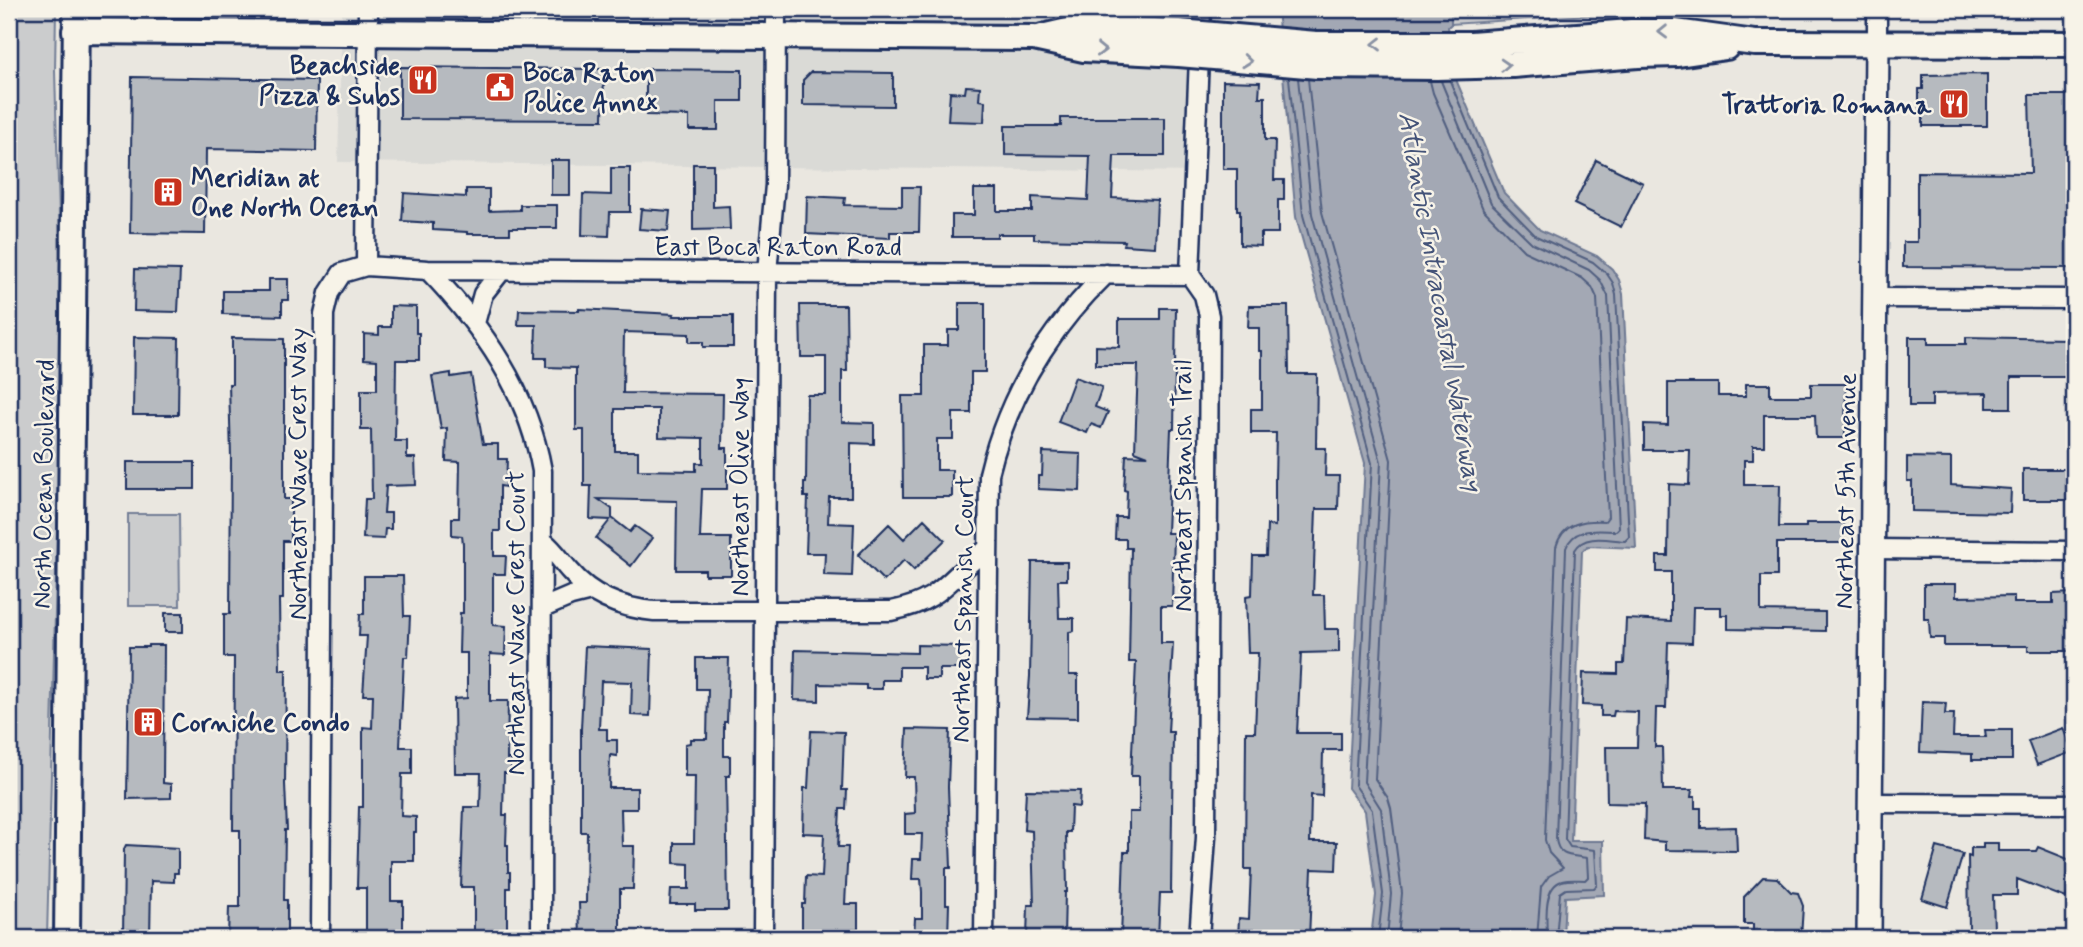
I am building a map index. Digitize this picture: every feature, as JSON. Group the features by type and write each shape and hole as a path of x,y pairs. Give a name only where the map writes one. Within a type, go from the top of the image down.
{"main road":[{"path":"75,20 368,21 776,36 1034,38 1084,49 1186,41 1265,63 1318,66 1449,67 1572,48 1678,54 1755,43 2074,44"},
{"name":"North Ocean Boulevard","path":"67,938 75,20"}],"street":[{"name":"Northeast Olive Way","path":"763,938 767,272 775,185 776,9"},
{"path":"1190,275 1186,41 1200,9"},
{"path":"1877,9 1877,44"},
{"path":"366,266 368,21"},
{"name":"Northeast 5th Avenue","path":"1869,938 1877,44"},
{"name":"East Boca Raton Road","path":"366,266 428,270 1190,275"},
{"name":"Northeast Wave Crest Way","path":"320,938 324,314 329,293 342,273 366,266"},
{"name":"Northeast Wave Crest Court","path":"428,270 459,302 504,367 535,436 542,471 544,542 541,938"},
{"path":"475,323 483,294 502,270"},
{"name":"Northeast Spanish Court","path":"984,938 986,550 989,474 1003,423 1019,387 1062,321 1106,274"},
{"name":"Northeast Spanish Trail","path":"1190,275 1205,295 1209,316 1206,837 1199,938"},
{"path":"1875,298 2074,299"},
{"path":"544,542 591,591 604,599 634,609 765,612 875,612 906,608 935,596 958,576 968,563 986,550"},
{"path":"1872,549 2074,551"},
{"path":"543,608 591,591"},
{"path":"1870,803 2074,804"}],"shaded area":[{"path":"9,9 56,9 55,71 62,326 47,938 9,938"},
{"path":"342,9 1208,9 1203,172 338,162"},
{"path":"1451,9 1841,9 1835,13 1605,14 1451,24"},
{"path":"128,514 179,514 180,606 128,606"}],"water":[{"name":"Atlantic Intracoastal Waterway","path":"1277,9 1451,9 1451,24 1448,27 1457,82 1504,193 1540,230 1597,256 1612,269 1619,280 1623,294 1636,548 1588,546 1582,551 1571,841 1603,841 1604,895 1565,897 1563,938 1371,938 1376,895 1365,811 1348,788 1365,463 1296,217"}],"building":[{"path":"400,67 604,69 603,120 400,119"},
{"path":"646,69 742,70 742,101 718,101 718,130 689,130 689,116 646,115"},
{"path":"811,72 893,73 893,106 803,105 803,80"},
{"path":"1987,74 1987,126 1923,126 1923,110 1919,110 1919,89 1923,89 1923,75"},
{"name":"Meridian at One North Ocean","path":"132,77 317,80 316,151 206,149 205,234 130,233"},
{"path":"1223,81 1260,82 1259,97 1265,97 1265,140 1275,140 1274,180 1284,180 1284,200 1278,200 1278,233 1261,233 1261,246 1240,245 1237,169 1223,169"},
{"path":"966,86 980,87 979,100 985,101 984,122 948,121 950,92 965,93"},
{"path":"2029,95 2074,95 2074,268 1903,267 1903,242 1917,242 1917,172 2031,173"},
{"path":"1061,118 1165,118 1165,156 1114,156 1112,198 1157,200 1155,247 1124,245 1125,241 1034,239 1034,234 952,237 952,215 974,215 974,189 997,189 997,211 1032,211 1032,197 1088,200 1090,156 1005,155 1005,126 1061,126"},
{"path":"551,160 570,160 570,195 551,195"},
{"path":"1596,160 1643,183 1621,227 1574,204"},
{"path":"693,164 713,164 713,207 729,206 730,229 693,230"},
{"path":"611,168 630,168 630,212 610,212 609,236 582,235 583,194 611,195"},
{"path":"902,187 920,187 919,232 890,232 890,238 806,234 807,196 845,198 844,205 902,206"},
{"path":"466,189 489,189 489,211 520,210 520,205 557,205 557,228 510,228 510,234 467,234 433,230 433,223 402,221 404,193 466,197"},
{"path":"641,209 670,211 668,231 639,229"},
{"path":"135,269 180,270 178,312 134,311"},
{"path":"269,279 288,279 288,300 282,300 282,316 223,314 223,291 269,291"},
{"path":"959,303 985,303 985,372 971,372 971,413 953,413 953,439 937,439 937,470 952,470 952,497 903,497 902,396 924,396 924,345 948,345 948,330 959,330"},
{"path":"800,305 846,305 847,371 842,371 842,422 874,423 874,444 851,443 851,497 829,497 828,523 854,524 852,576 824,575 825,553 806,553 808,497 804,497 804,483 807,395 826,395 826,357 801,357"},
{"path":"391,306 416,307 419,360 396,360 395,441 407,441 407,458 415,458 416,485 386,486 384,513 391,513 391,529 385,529 384,539 363,538 365,499 372,499 371,430 361,430 361,390 377,390 377,360 364,359 364,334 379,335 379,327 391,327"},
{"path":"1249,306 1288,306 1289,374 1317,374 1316,448 1326,448 1325,476 1339,476 1338,509 1316,509 1313,595 1324,595 1325,629 1339,629 1339,652 1301,653 1297,733 1341,733 1341,750 1323,750 1322,796 1311,795 1310,842 1337,842 1336,870 1312,869 1309,938 1238,938 1239,918 1249,919 1251,869 1245,869 1246,732 1255,732 1258,653 1248,653 1246,596 1252,595 1253,556 1266,556 1267,525 1275,526 1276,433 1251,433 1251,409 1262,409 1262,351 1259,351 1259,328 1248,328"},
{"path":"1160,308 1176,308 1174,429 1171,429 1167,533 1174,533 1172,606 1161,606 1161,643 1173,643 1168,732 1173,732 1171,893 1160,893 1158,938 1121,938 1124,852 1129,852 1129,812 1139,812 1139,776 1131,776 1136,662 1129,662 1131,548 1126,548 1126,539 1115,539 1116,517 1126,517 1126,455 1148,456 1135,451 1138,365 1096,365 1096,346 1119,347 1119,319 1160,319"},
{"path":"519,310 733,316 733,347 703,347 703,342 689,342 689,334 624,332 623,393 723,394 722,448 727,448 727,489 702,489 700,538 731,538 731,575 705,575 705,570 676,570 677,501 598,499 612,509 612,518 630,532 635,526 652,538 631,566 596,538 610,520 590,519 591,486 584,486 584,430 576,430 576,368 546,367 546,358 535,358 536,325 518,325","holes":["615,409 659,409 659,437 703,438 703,463 696,463 696,471 638,470 638,451 615,451"]},
{"path":"134,337 179,338 178,415 133,415"},
{"path":"1909,337 1928,337 1928,344 1966,344 1966,337 2069,339 2069,377 2011,377 2011,408 1987,408 1987,393 1932,394 1932,406 1909,406"},
{"path":"232,338 284,339 284,499 291,499 291,541 283,541 283,599 279,599 280,670 286,670 287,830 284,900 287,900 287,938 228,938 229,907 240,907 240,830 233,830 234,657 224,657 224,614 230,614 229,384 232,384"},
{"path":"451,373 451,377 471,374 483,444 498,444 498,459 507,459 506,487 500,486 500,531 494,531 494,556 506,556 505,574 493,574 493,625 506,626 505,655 490,654 490,701 508,701 507,759 511,759 511,773 504,773 503,815 507,815 506,845 510,872 510,888 507,888 507,938 474,938 474,887 461,887 464,807 480,807 481,773 455,773 454,699 467,698 467,653 459,653 460,613 463,613 463,544 462,536 452,535 452,518 459,518 460,462 446,461 447,428 441,429 432,376"},
{"path":"1075,377 1102,387 1095,407 1108,412 1101,428 1091,424 1087,433 1058,422"},
{"path":"1668,383 1718,383 1718,396 1746,396 1746,384 1770,384 1770,396 1811,396 1811,384 1846,384 1845,438 1816,438 1815,415 1764,415 1764,446 1753,446 1753,460 1744,460 1744,485 1780,485 1779,527 1806,527 1806,523 1844,523 1844,543 1777,543 1777,576 1761,576 1761,611 1825,612 1825,631 1728,629 1728,615 1721,615 1721,607 1693,607 1692,643 1668,642 1666,708 1656,708 1655,747 1662,747 1663,790 1692,790 1691,797 1695,797 1695,808 1701,808 1701,828 1736,827 1737,851 1665,850 1665,842 1644,840 1645,804 1607,803 1606,747 1637,747 1638,712 1614,711 1613,716 1601,716 1601,706 1582,705 1583,673 1618,674 1618,664 1624,664 1626,619 1671,621 1671,572 1657,572 1657,556 1668,556 1669,484 1689,485 1690,450 1644,450 1644,424 1668,425"},
{"path":"1043,452 1081,454 1080,491 1038,489 1038,476 1042,476"},
{"path":"1907,457 1951,458 1951,485 2011,489 2010,513 1912,511 1912,481 1907,481"},
{"path":"127,462 195,462 195,489 127,489"},
{"path":"2023,469 2068,469 2068,500 2023,500"},
{"path":"924,519 945,540 914,570 904,560 884,581 858,555 889,524 904,539"},
{"path":"1032,562 1067,562 1067,580 1058,580 1059,618 1074,618 1074,631 1069,632 1069,675 1078,675 1078,718 1027,717"},
{"path":"364,576 403,576 404,616 410,616 408,657 404,657 400,747 412,747 412,774 402,774 401,816 416,817 414,861 391,861 391,901 403,901 403,938 366,938 366,888 357,888 359,807 363,807 363,727 372,728 373,695 363,695 367,636 359,636 360,614 364,614"},
{"path":"1924,584 1956,584 1956,597 2014,596 2014,603 2053,603 2053,594 2073,593 2073,651 2028,651 2028,646 1944,646 1944,638 1930,638 1929,619 1924,619"},
{"path":"165,613 183,613 183,632 165,632"},
{"name":"Corniche Condo","path":"164,645 163,783 171,784 171,798 127,799 129,647"},
{"path":"917,645 960,646 960,669 939,669 939,679 924,679 924,667 899,667 899,680 882,680 882,689 866,689 866,685 819,684 819,701 794,700 795,650 917,653"},
{"path":"585,646 652,649 650,716 631,715 632,682 601,681 599,729 607,729 607,740 617,740 617,756 610,755 609,788 637,788 637,809 621,809 622,846 634,846 633,889 620,889 620,938 580,938 579,903 586,903 587,832 581,832 581,729"},
{"path":"696,658 729,658 727,722 724,722 724,756 730,756 730,776 726,776 728,910 695,910 695,904 670,904 671,889 689,889 689,864 674,863 674,843 694,843 695,776 685,776 685,744 690,743 690,739 707,739 708,689 696,689"},
{"path":"1922,702 1946,703 1945,714 1954,714 1953,737 1986,737 1985,730 2012,730 2012,760 1972,760 1972,754 1920,752"},
{"path":"2063,728 2072,752 2037,765 2028,741"},
{"path":"907,729 950,730 948,787 951,868 946,868 948,938 914,937 915,918 922,918 922,892 921,879 912,879 913,859 921,859 922,834 905,834 905,814 915,813 914,777 905,777"},
{"path":"811,731 844,732 842,790 847,790 846,809 840,809 838,847 848,847 845,904 858,904 858,938 802,938 802,904 805,904 806,876 822,877 824,834 803,833 804,788 808,788"},
{"path":"1026,790 1080,791 1079,807 1071,806 1070,832 1066,832 1067,892 1064,938 1027,938 1028,905 1034,905 1032,831 1024,830"},
{"path":"1983,843 1998,843 1998,851 2036,851 2038,847 2073,861 2066,878 2073,881 2066,898 2017,879 2017,895 1993,895 1994,931 1969,931 1968,856 1971,857 1971,848 1983,848"},
{"path":"126,845 178,848 178,873 174,873 174,882 151,881 150,938 123,938"},
{"path":"1937,847 1963,854 1947,907 1922,899"},
{"path":"1763,877 1777,878 1791,892 1798,893 1803,906 1801,938 1753,938 1753,924 1744,924 1744,897"}],"place":[{"name":"Beachside Pizza & Subs","path":"423,80"},
{"name":"Boca Raton Police Annex","path":"500,87"},
{"name":"Trattoria Romana","path":"1954,104"},
{"name":"Meridian at One North Ocean","path":"168,192"},
{"name":"Corniche Condo","path":"148,722"}]}
